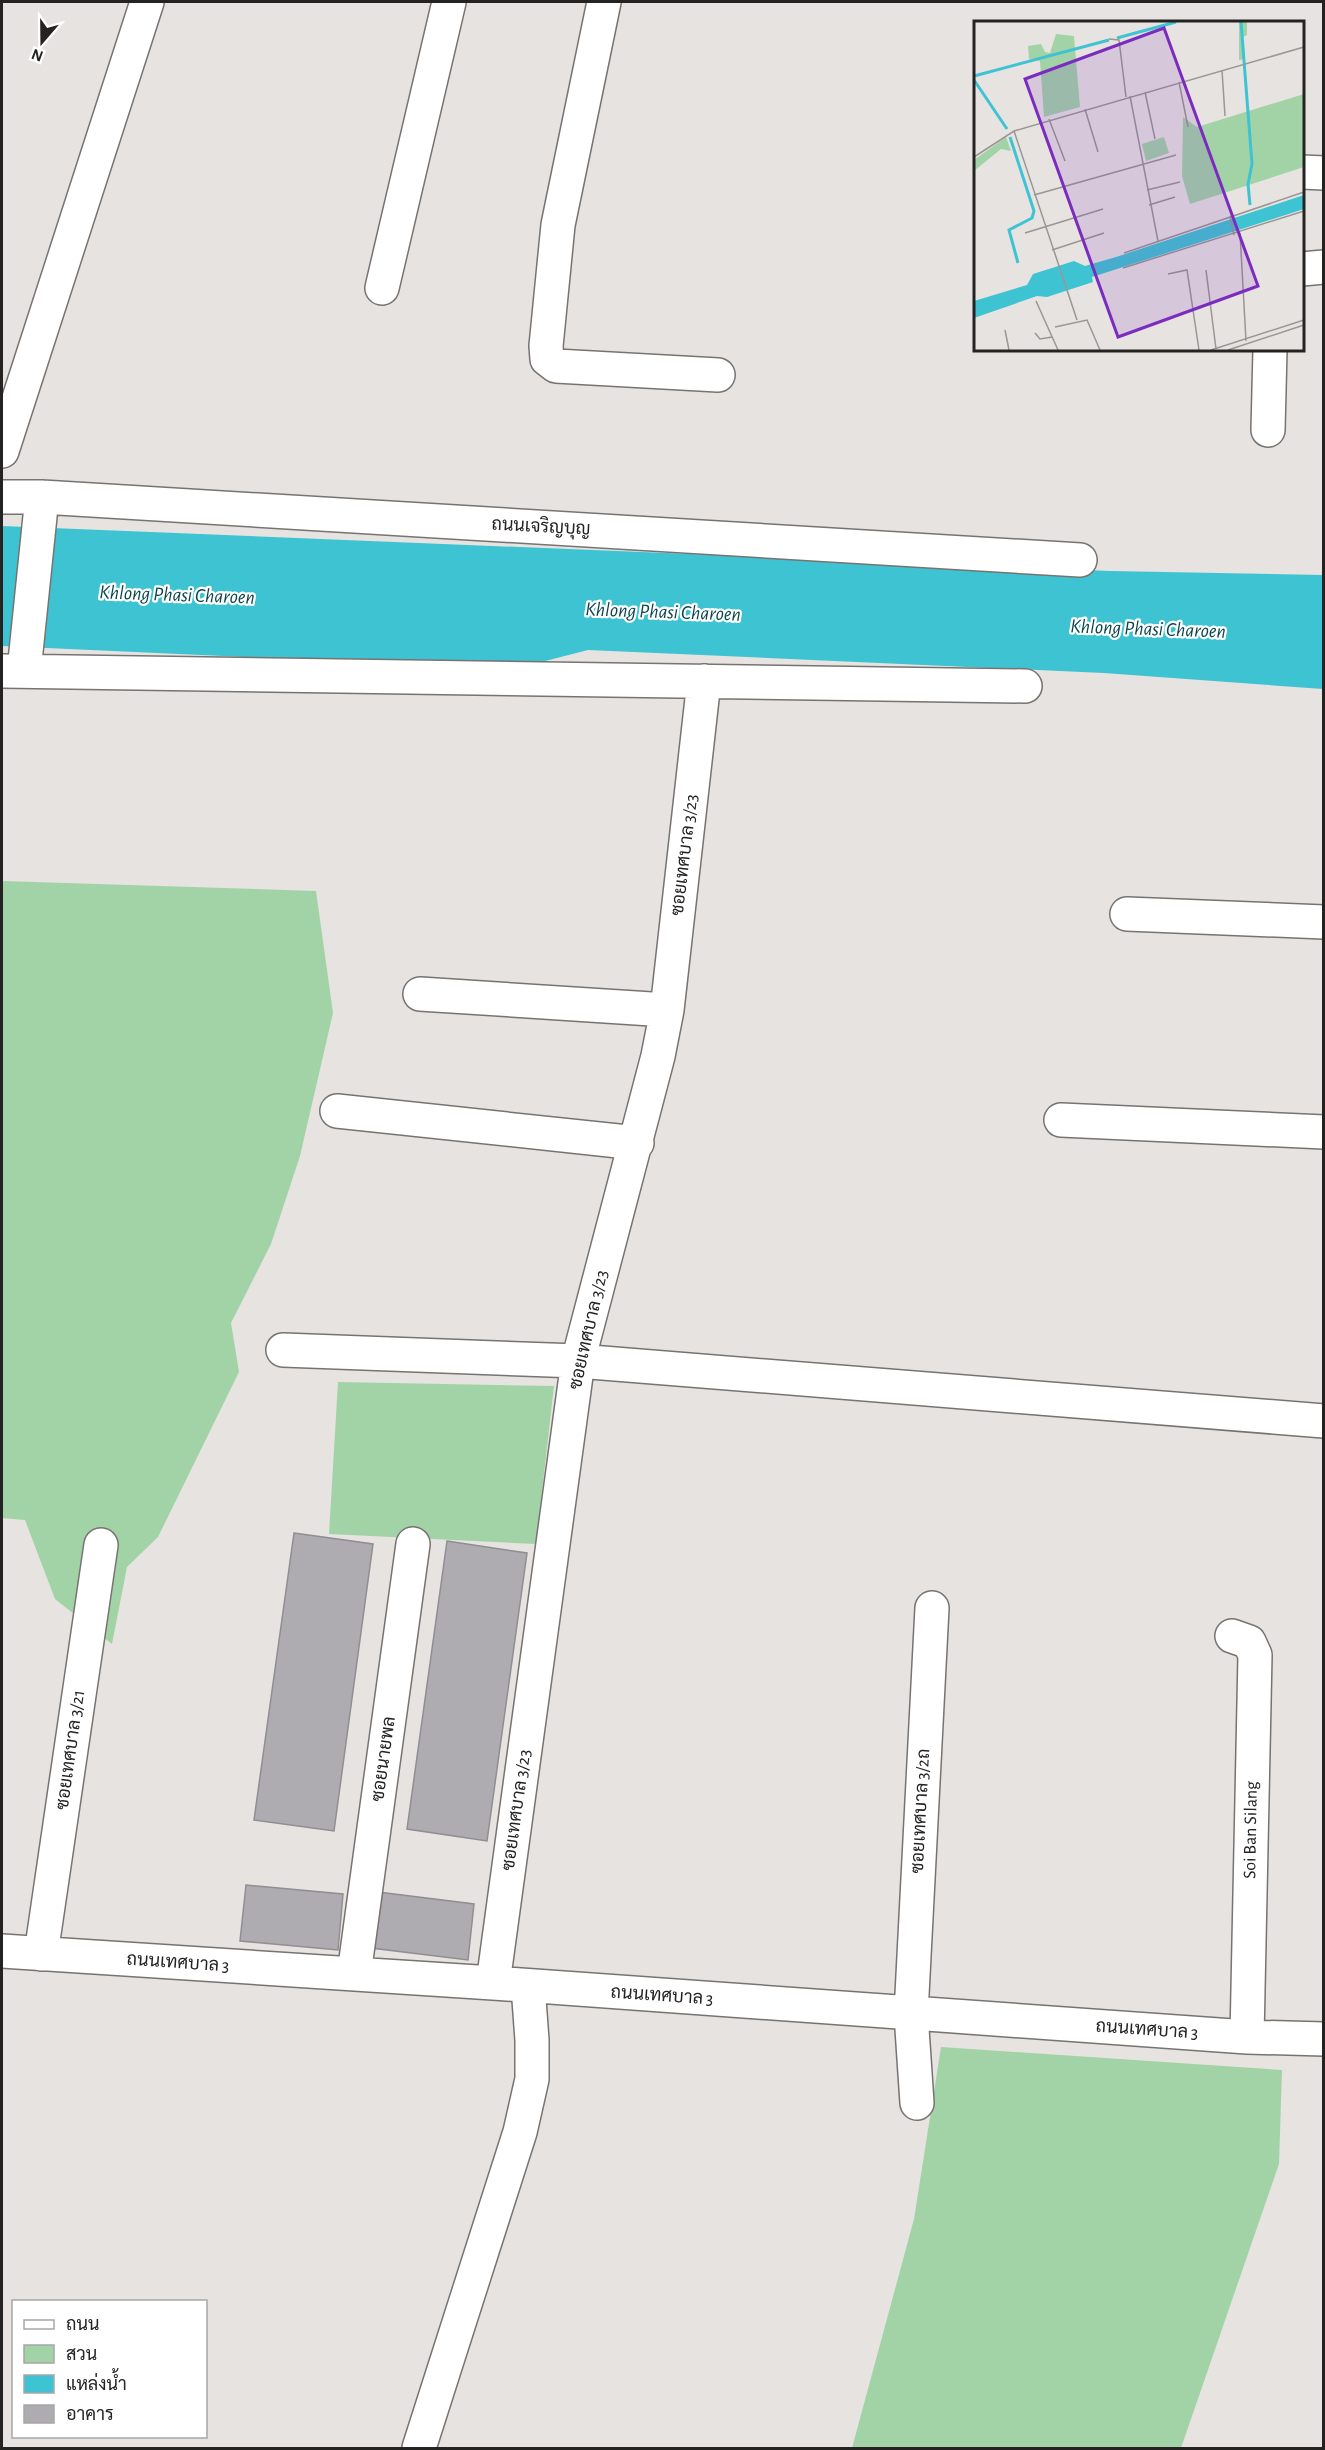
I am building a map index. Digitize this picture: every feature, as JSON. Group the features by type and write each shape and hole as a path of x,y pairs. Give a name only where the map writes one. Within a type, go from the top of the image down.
{"street":[{"path":"2,451 147,2"},
{"path":"382,288 449,2"},
{"path":"604,2 558,225 546,346 547,359 556,366 718,375"},
{"path":"1304,172 1323,173"},
{"path":"1304,269 1323,267"},
{"path":"1268,430 1270,351"},
{"name":"ถนนเจริญบุญ","path":"2,496 40,509 1080,560"},
{"path":"40,509 17,665 1025,686"},
{"name":"ซอยเทศบาล 3/23","path":"493,1983 578,1361 637,1143 667,1010 704,681"},
{"path":"1127,914 1323,922"},
{"path":"420,994 667,1010"},
{"path":"337,1111 637,1143"},
{"path":"1061,1120 1323,1132"},
{"path":"283,1350 578,1361 1323,1421"},
{"name":"ซอยนายพล","path":"354,1974 413,1544"},
{"name":"ซอยเทศบาล 3/21","path":"42,1954 101,1545"},
{"name":"ซอยเทศบาล 3/2ถ","path":"917,2103 911,2014 932,1608"},
{"name":"Soi Ban Silang","path":"1232,1636 1249,1642 1255,1655 1247,2037"},
{"name":"ถนนเทศบาล 3","path":"2,1951 493,1983 1247,2037 1323,2039"},
{"path":"419,2448 520,2132 532,2079 528,1986"}],"green space":[{"path":"2,881 316,891 333,1013 300,1156 271,1244 231,1323 239,1372 158,1537 127,1567 112,1644 55,1599 25,1520 2,1518"},
{"path":"338,1382 554,1386 536,1544 329,1534"},
{"path":"941,2047 1282,2070 1279,2164 1181,2448 852,2448 914,2219"}],"water":[{"name":"Khlong Phasi Charoen","path":"2,526 1110,571 1323,575 1323,689 1104,673 588,650 514,669 2,646"}],"building":[{"path":"294,1533 373,1544 334,1831 254,1820"},
{"path":"447,1541 527,1553 487,1841 407,1829"},
{"path":"246,1885 343,1894 338,1950 240,1941"},
{"path":"378,1892 474,1904 468,1960 371,1948"}]}
